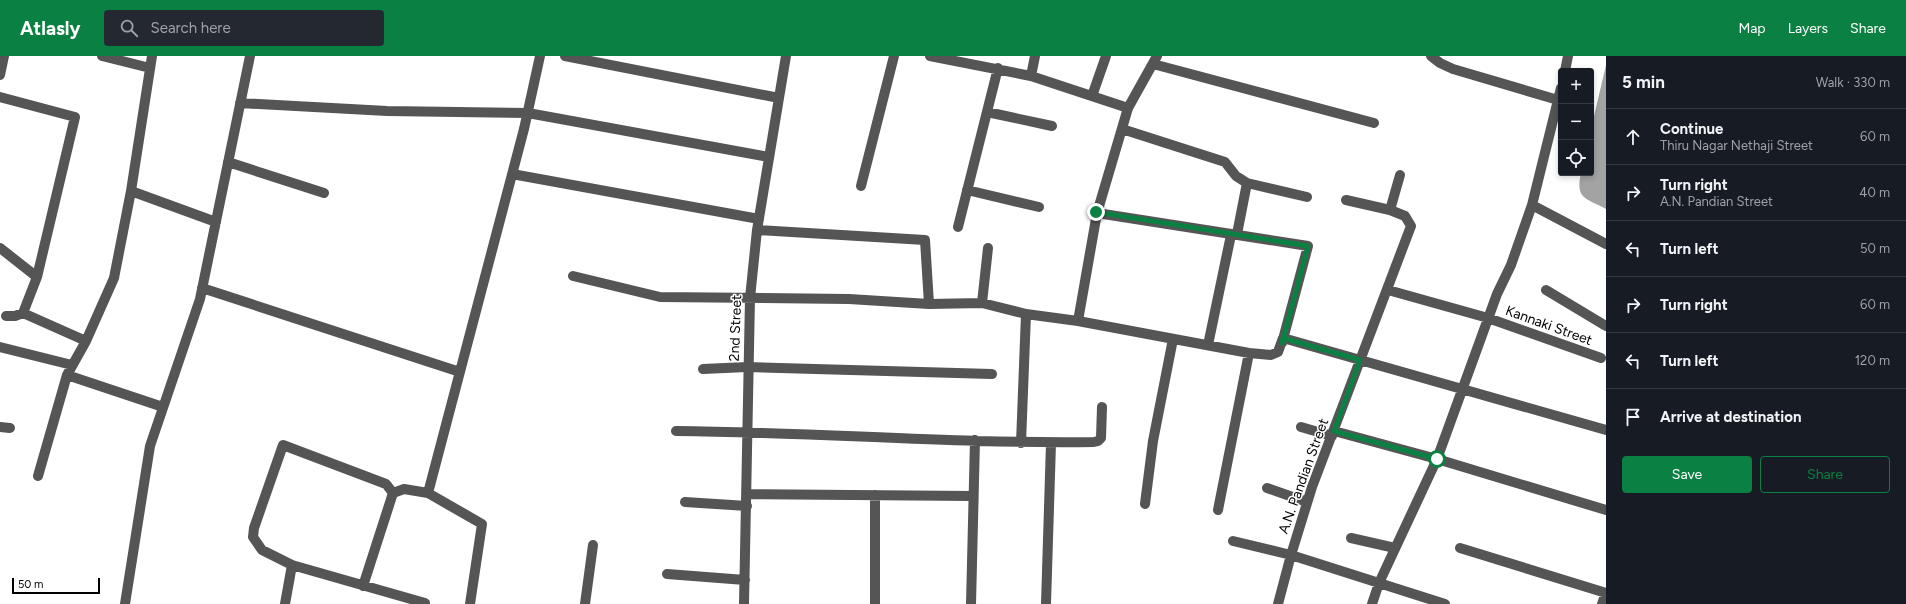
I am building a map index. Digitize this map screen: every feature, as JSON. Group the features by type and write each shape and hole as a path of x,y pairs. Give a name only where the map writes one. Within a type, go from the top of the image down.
{"street":[{"path":"0,75 4,56"},
{"path":"102,56 150,68"},
{"path":"38,476 67,375 86,341 114,278 131,191 152,56"},
{"path":"125,604 150,446 202,288 250,56"},
{"path":"428,493 528,113 540,56"},
{"path":"565,56 779,98"},
{"name":"2nd Street","path":"744,604 749,432 748,367 750,298 757,230 786,56"},
{"path":"861,186 894,56"},
{"path":"930,56 998,68 1031,76 1128,108"},
{"path":"1031,76 1035,56"},
{"path":"1092,96 1106,56"},
{"path":"1372,604 1379,583 1437,459 1488,318 1511,265 1532,205 1558,100 1453,69 1440,63 1431,56"},
{"path":"1566,68 1568,56"},
{"path":"1078,321 1096,212 1128,108 1155,60 1374,123"},
{"path":"958,227 998,68"},
{"path":"0,97 75,117 37,277 23,313"},
{"path":"240,103 386,111 528,113 769,157"},
{"path":"987,112 1052,126"},
{"path":"1122,129 1225,162 1236,176 1247,183 1307,197"},
{"path":"228,162 324,192"},
{"path":"512,174 759,219"},
{"path":"1346,200 1390,210 1400,175"},
{"path":"1208,345 1247,183"},
{"path":"968,190 1038,207"},
{"path":"131,191 216,222"},
{"path":"1532,205 1606,244"},
{"name":"A.N. Pandian Street","path":"1278,604 1307,502 1411,226 1405,216 1390,210"},
{"path":"1096,212 1308,246 1282,343"},
{"path":"757,230 925,240 929,304"},
{"path":"0,248 37,277"},
{"path":"982,302 988,248"},
{"path":"573,276 660,297 849,299 929,304 982,302 1026,314 1078,321 1271,356 1278,352 1283,338 1606,430"},
{"path":"202,288 460,372"},
{"name":"Kannaki Street","path":"1388,290 1488,318 1601,358"},
{"path":"1546,290 1606,326"},
{"path":"6,316 15,316 23,313 86,341"},
{"path":"1021,443 1026,314"},
{"path":"1146,504 1153,441 1173,339"},
{"path":"0,346 72,365"},
{"path":"1218,510 1249,353"},
{"path":"703,369 748,367 992,374"},
{"path":"67,375 164,406"},
{"path":"676,431 749,432 1021,443 1098,441 1101,438 1102,407"},
{"path":"1301,427 1333,433 1437,459 1606,510"},
{"path":"971,604 972,496 975,440"},
{"path":"1046,604 1051,443"},
{"path":"393,493 386,484 283,445 254,528 253,537 262,550 292,565 425,603"},
{"path":"1267,488 1307,502"},
{"path":"393,493 404,489 428,493 482,524 470,604"},
{"path":"363,586 393,493"},
{"path":"747,494 972,496"},
{"path":"874,495 875,604"},
{"path":"685,502 747,506"},
{"path":"1351,538 1395,548"},
{"path":"1233,541 1291,555 1445,604"},
{"path":"585,604 593,545"},
{"path":"1460,548 1606,593 1602,604"},
{"path":"285,604 292,565"},
{"path":"667,574 745,580"}],"shaded area":[{"path":"1606,65 1606,209 1584,197 1580,188 1581,176 1594,176 1594,116"}],"route":[{"path":"1096,212 1231,235 1237,234 1308,246 1282,343 1283,338 1360,360 1334,431 1437,459"}]}
